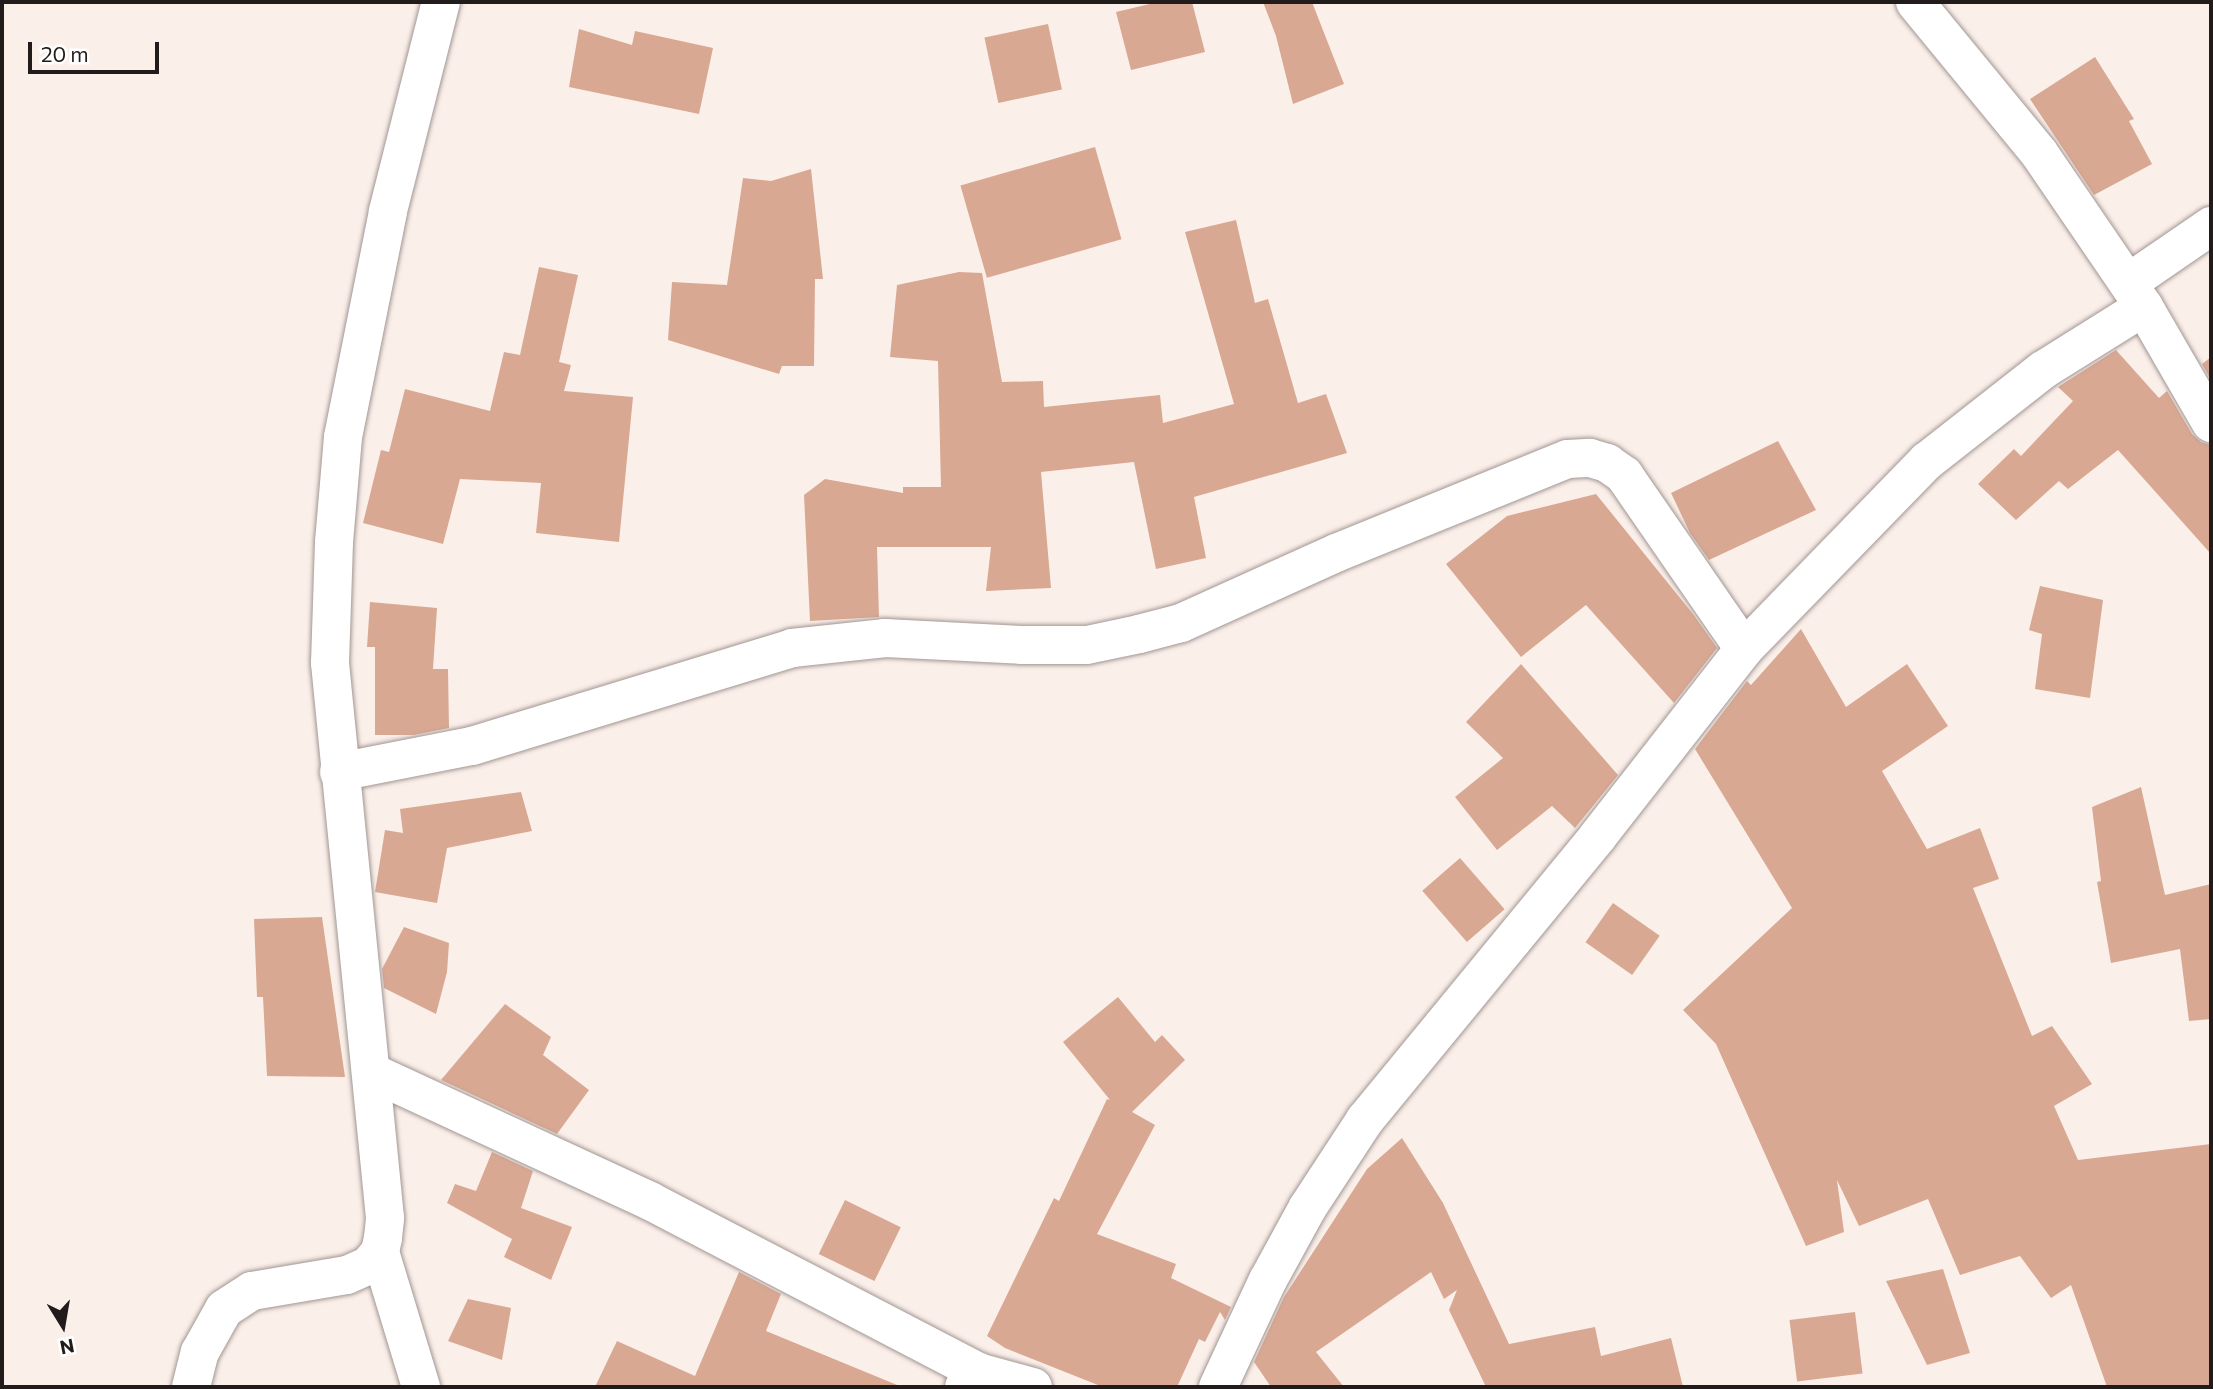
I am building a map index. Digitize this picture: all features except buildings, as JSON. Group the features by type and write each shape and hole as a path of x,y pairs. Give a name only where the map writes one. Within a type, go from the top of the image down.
{"street":[{"path":"421,1387 380,1252 385,1218 330,663 334,542 343,437 388,211 441,2"},
{"path":"1915,2 2039,153 2136,295 2211,423"},
{"path":"1217,1387 1268,1280 1308,1207 1365,1120 1598,836 1744,649 1927,461 2136,295 2211,226"},
{"path":"339,772 472,746 792,648 885,638 1021,645 1087,645 1139,634 1181,623 1336,553 1568,459 1590,458 1607,463 1625,475 1744,649"},
{"path":"371,1072 650,1201 971,1380 1032,1387"},
{"path":"191,1387 200,1352 212,1326 224,1308 242,1295 274,1286 347,1275 369,1265 380,1252"}]}
